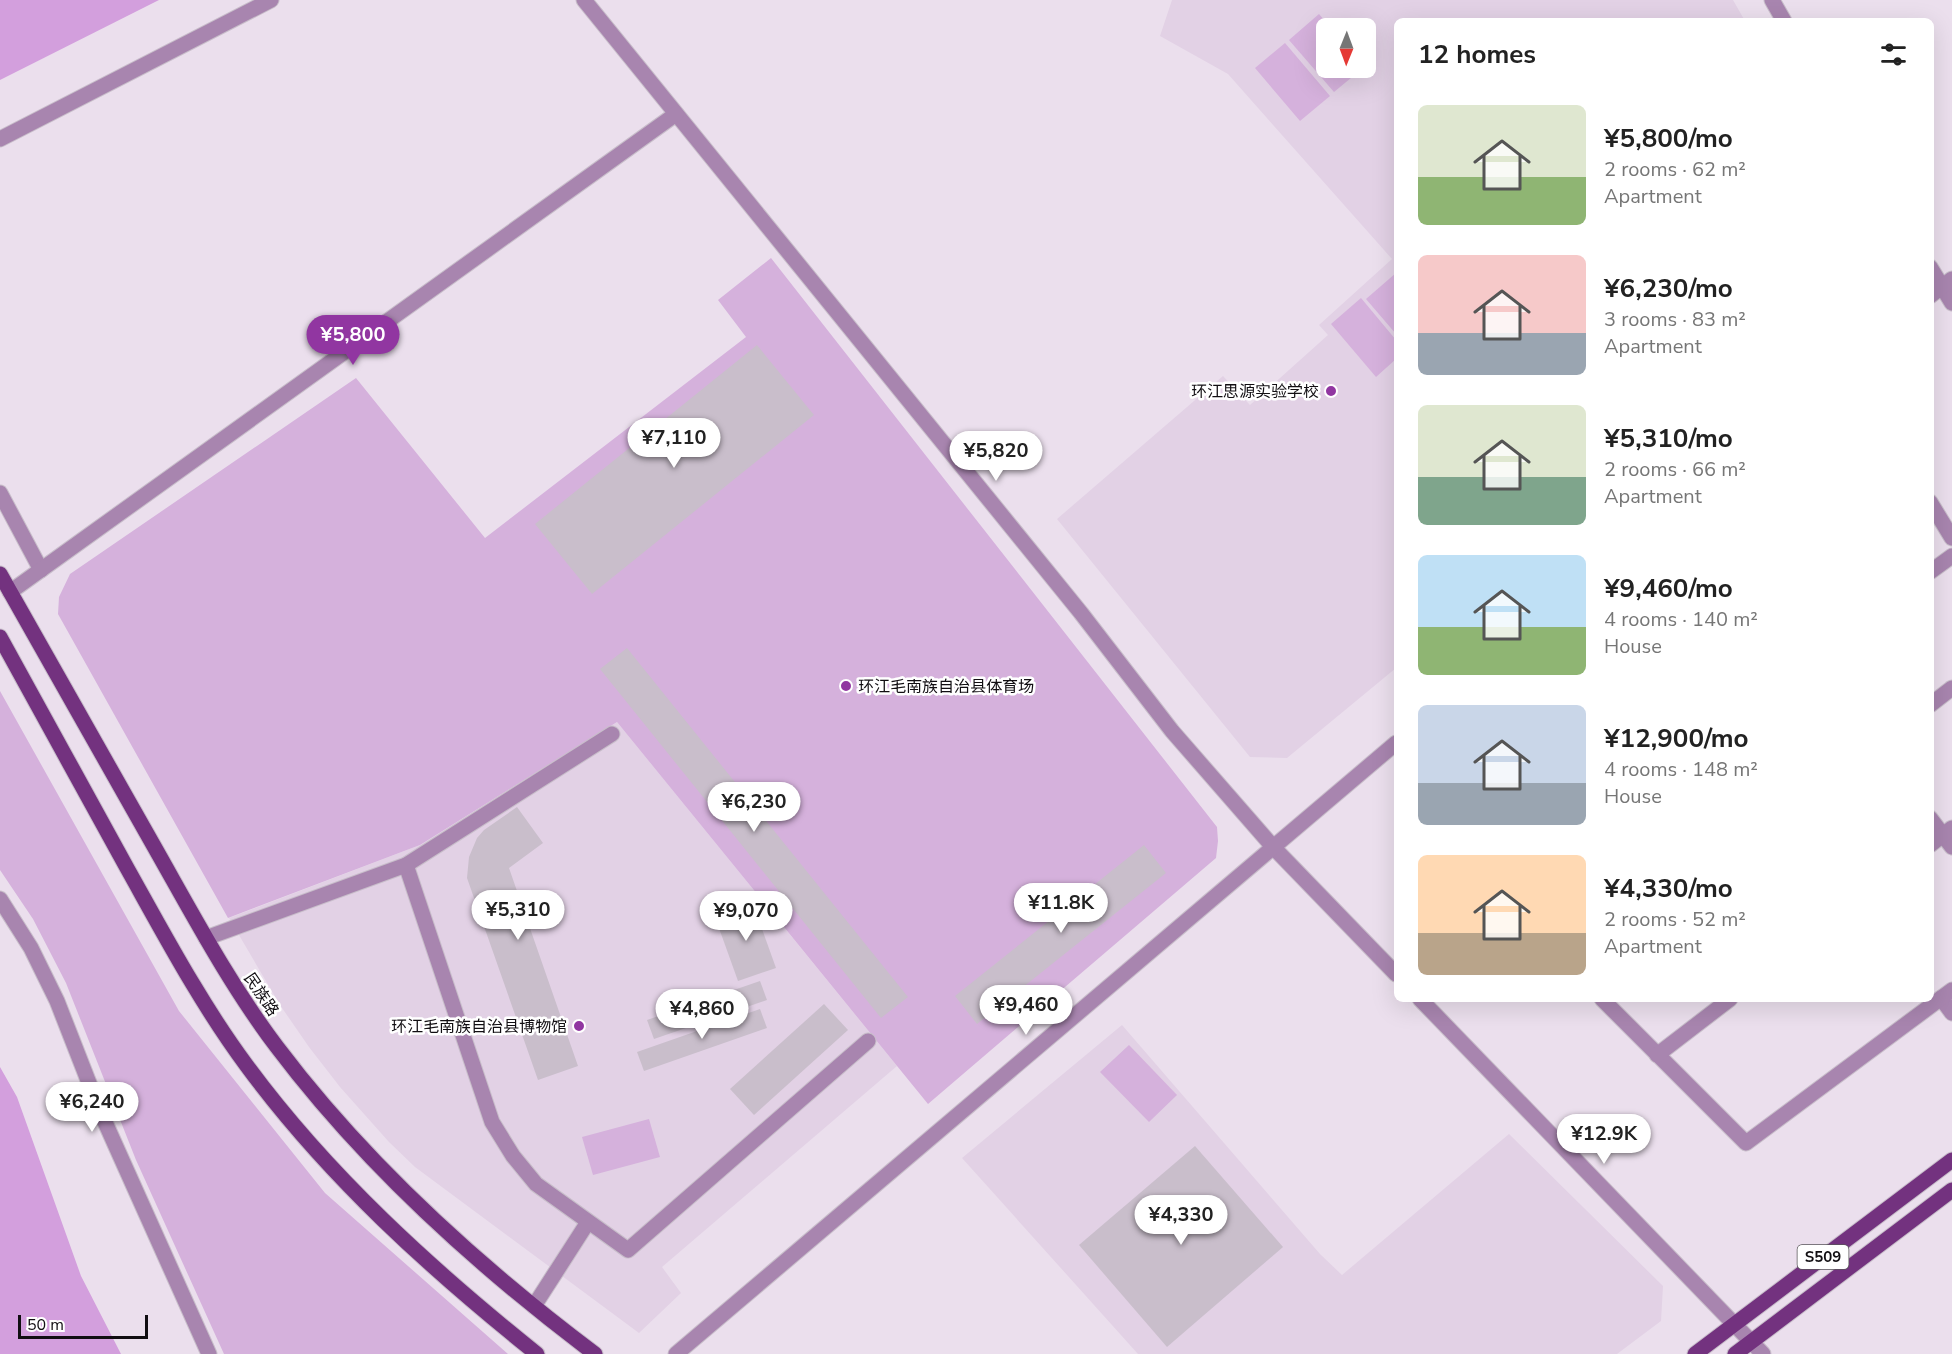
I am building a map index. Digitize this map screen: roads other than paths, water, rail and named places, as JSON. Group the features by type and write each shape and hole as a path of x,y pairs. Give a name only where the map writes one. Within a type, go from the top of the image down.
{"main road":[{"name":"民族路","path":"0,574 206,938 276,1046 339,1123 441,1226 534,1306 595,1354"},
{"path":"0,637 191,983 248,1067 312,1146 364,1200 464,1293 537,1354"},
{"name":"S509","path":"1695,1354 1952,1160"},
{"name":"S509","path":"1735,1354 1952,1190"}],"street":[{"path":"0,139 271,0"},
{"path":"584,0 1081,613 1172,731 1274,847 1394,972"},
{"path":"1772,0 1782,18"},
{"path":"10,592 676,114"},
{"path":"1934,274 1952,303"},
{"path":"0,493 41,570"},
{"path":"1934,509 1952,538"},
{"path":"1934,569 1952,556"},
{"path":"1934,702 1952,688"},
{"path":"206,938 406,865 612,735"},
{"path":"676,1354 1394,745"},
{"path":"1934,822 1949,837 1934,843"},
{"path":"406,865 492,1122 513,1156 536,1184 628,1250 868,1041"},
{"path":"0,899 31,948 57,1001 100,1111 209,1354"},
{"path":"1605,1002 1746,1143 1947,994 1952,1013"},
{"path":"1423,1002 1763,1354"},
{"path":"1657,1055 1726,1002"},
{"path":"534,1306 588,1222"}],"place":[{"name":"环江思源实验学校","path":"1331,391"},
{"name":"环江毛南族自治县体育场","path":"846,686"},
{"name":"环江毛南族自治县博物馆","path":"579,1026"}]}
